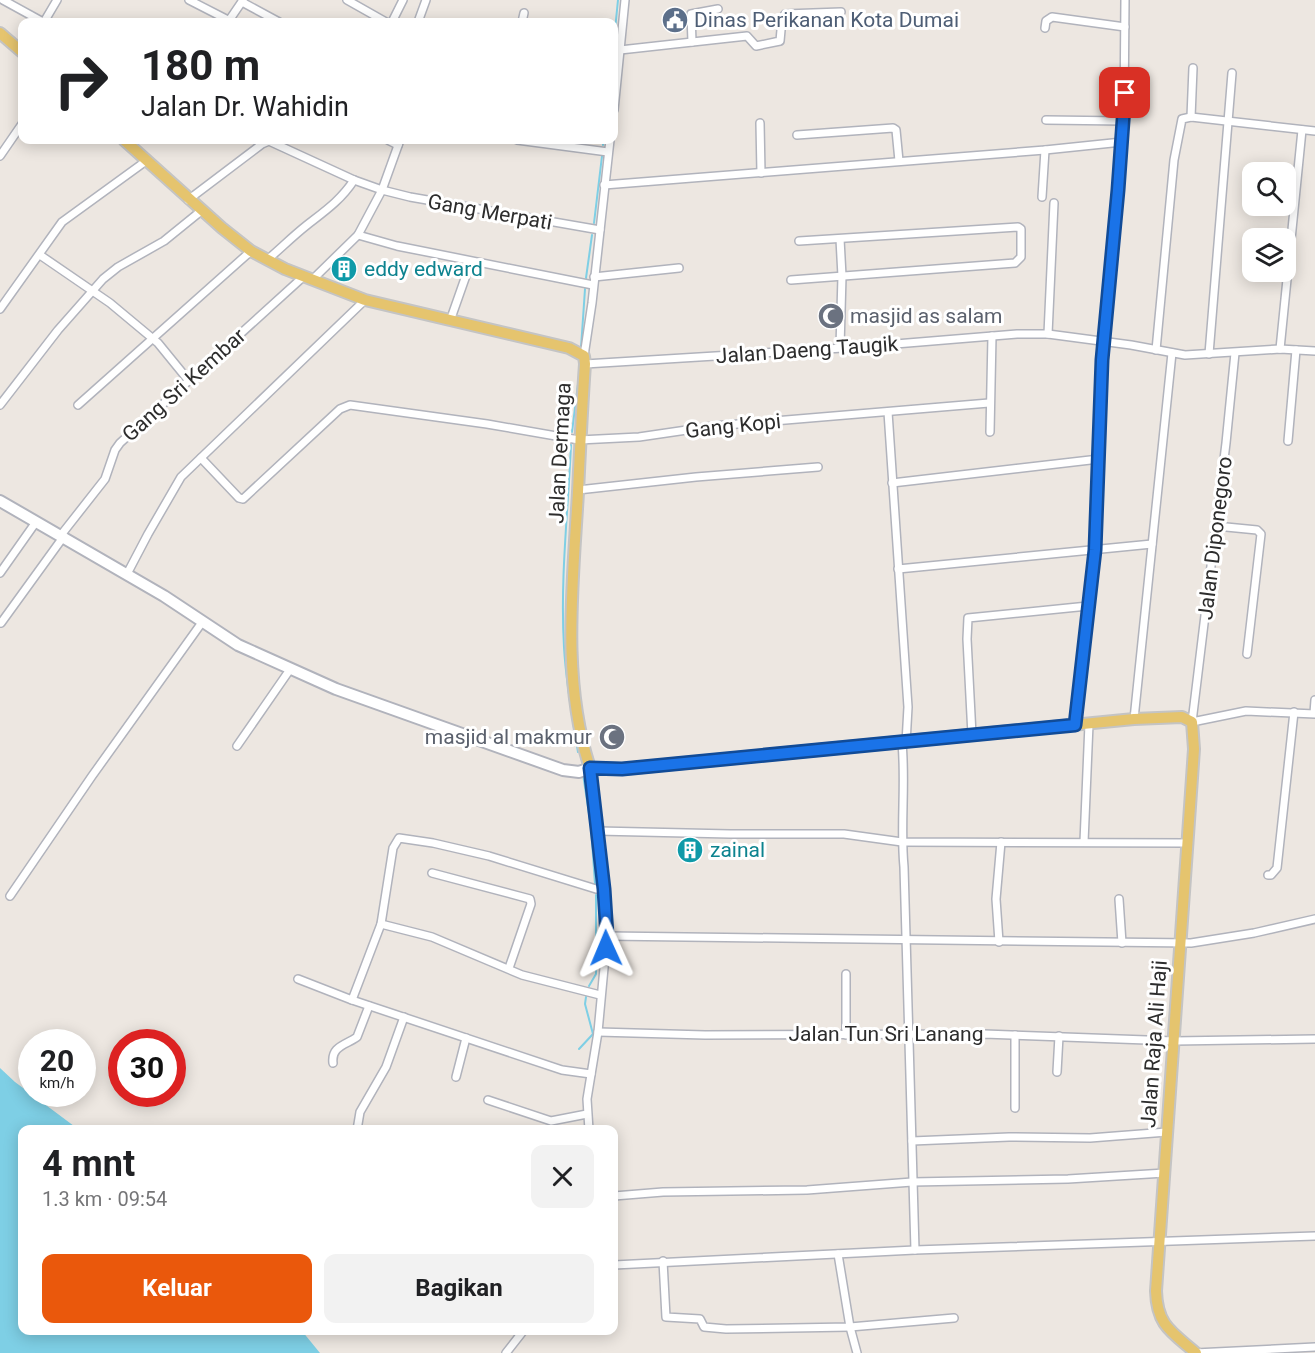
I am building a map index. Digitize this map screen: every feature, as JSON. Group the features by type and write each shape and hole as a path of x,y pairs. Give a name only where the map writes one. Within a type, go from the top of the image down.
{"main road":[{"path":"0,33 18,47"},
{"path":"128,144 201,211 251,251 267,260 308,279 365,300 569,348 584,360"},
{"name":"Jalan Dermaga","path":"584,360 571,637 576,698 583,743 590,768"},
{"path":"590,768 622,769 1134,719 1182,717 1192,722"},
{"name":"Jalan Raja Ali Haji","path":"1192,722 1194,749 1156,1291 1159,1317 1196,1353"}],"street":[{"path":"3,0 16,3 38,18"},
{"path":"46,18 57,0"},
{"path":"189,0 222,18"},
{"path":"347,0 379,18"},
{"path":"394,18 403,0"},
{"path":"419,18 426,0"},
{"path":"618,60 625,0"},
{"path":"1075,725 1095,550 1099,459 1098,417 1103,341 1124,121 1125,0"},
{"path":"231,18 242,1 272,18"},
{"path":"692,42 691,14 718,9"},
{"path":"620,50 747,36 756,46 778,42 781,39 782,19 785,14 841,12"},
{"path":"523,18 524,13"},
{"path":"1045,28 1046,21 1052,17 1125,27"},
{"path":"1191,117 1193,68"},
{"path":"1209,354 1232,73"},
{"path":"1156,350 1174,160 1182,121 1191,117 1315,131"},
{"path":"1046,120 1124,121"},
{"path":"760,123 761,173"},
{"path":"797,135 893,128 898,134 899,161"},
{"path":"0,156 18,130"},
{"path":"1280,350 1302,130"},
{"path":"604,185 1122,142"},
{"path":"188,200 262,144"},
{"name":"Gang Merpati","path":"278,144 354,180 382,190 600,230"},
{"name":"Gang Sri Kembar","path":"1,623 105,479 117,447 189,381 358,235 382,190 398,144"},
{"path":"548,144 609,152"},
{"name":"Jalan Dermaga","path":"584,360 610,144"},
{"path":"1042,197 1045,150"},
{"path":"0,309 58,227 68,217 146,161"},
{"path":"267,260 334,205 354,180"},
{"path":"1048,334 1054,203"},
{"path":"0,405 58,330 92,291 118,267 164,241 201,211"},
{"path":"791,280 1015,263 1021,257 1022,247 1021,229 1018,227 799,241"},
{"path":"358,235 430,253 593,285"},
{"path":"840,239 842,276 840,347"},
{"path":"78,405 251,251"},
{"path":"40,255 110,303 153,339 189,381"},
{"path":"450,321 470,267"},
{"path":"594,277 679,268"},
{"path":"127,574 182,477 365,300"},
{"name":"Jalan Daeng Taugik","path":"584,360 1048,334 1185,355 1280,350 1315,351"},
{"path":"990,432 992,336"},
{"path":"1288,441 1296,350"},
{"path":"1134,719 1172,353"},
{"name":"Jalan Diponegoro","path":"1192,722 1235,353"},
{"name":"Gang Kopi","path":"201,458 243,500 340,409 350,405 487,423 579,440 620,439 714,426 989,403"},
{"path":"888,412 908,707 904,743 902,842 915,1250"},
{"path":"892,483 1099,459"},
{"path":"578,490 818,467"},
{"path":"0,501 127,574 238,645 336,689 564,770 579,772 590,768 607,936 598,1032 587,1099 588,1125"},
{"path":"0,573 36,522"},
{"path":"1216,526 1257,530 1261,534 1248,654"},
{"path":"898,569 1152,544"},
{"path":"972,735 968,618 1088,606"},
{"path":"10,896 92,776 203,621"},
{"path":"237,746 291,668"},
{"path":"1192,722 1246,711 1314,713 1315,700"},
{"path":"1268,875 1271,875 1277,868 1294,712"},
{"path":"1084,842 1089,724"},
{"path":"598,831 844,834 902,842 1187,843"},
{"path":"352,1000 381,924 393,848 399,838 489,856 596,889 604,889"},
{"path":"999,942 996,899 1001,842"},
{"path":"432,873 530,899 531,904 509,968"},
{"path":"1119,899 1122,943"},
{"path":"607,936 1122,943 1180,949 1191,944 1315,919"},
{"path":"381,924 432,937 522,975 600,994"},
{"path":"846,974 846,1035"},
{"path":"298,979 369,1006 562,1070 591,1074"},
{"path":"333,1063 333,1055 340,1046 357,1037 369,1006"},
{"path":"358,1125 360,1113 386,1067 404,1017"},
{"name":"Jalan Tun Sri Lanang","path":"598,1032 705,1035 1015,1035 1174,1041 1315,1039"},
{"path":"1015,1035 1015,1108"},
{"path":"1057,1072 1059,1036"},
{"path":"456,1077 466,1038"},
{"path":"488,1100 551,1121 587,1114"},
{"path":"912,1141 1009,1137 1090,1138 1167,1132"},
{"path":"618,1196 663,1192 807,1190 912,1182 1068,1179 1165,1173"},
{"path":"618,1265 915,1250 1315,1236"},
{"path":"837,1254 857,1353"},
{"path":"663,1261 665,1316 700,1319 704,1327 726,1329 850,1327 954,1318"},
{"path":"506,1353 520,1335"},
{"path":"1196,1353 1315,1347"}],"water":[{"path":"0,1068 18,1084 18,1107 49,1107 73,1125 18,1125 18,1335 305,1335 320,1353 0,1353"}],"waterway":[{"path":"616,18 618,0"},
{"path":"594,223 602,156"},
{"path":"586,278 592,235"},
{"path":"581,348 585,289"},
{"path":"572,432 579,376"},
{"path":"571,445 563,622 566,674 578,752"},
{"path":"583,774 591,827 595,884"},
{"path":"589,986 596,974 596,895"},
{"path":"579,1049 593,1034 585,1004 586,997"}],"place":[{"name":"Dinas Perikanan Kota Dumai","path":"675,20"},
{"name":"eddy edward","path":"344,269"},
{"name":"masjid as salam","path":"831,316"},
{"name":"masjid al makmur","path":"612,737"},
{"name":"zainal","path":"690,850"}],"route":[{"path":"606,948 604,889 590,768 622,769 1075,725 1095,550 1099,496 1098,417 1125,93"}]}
